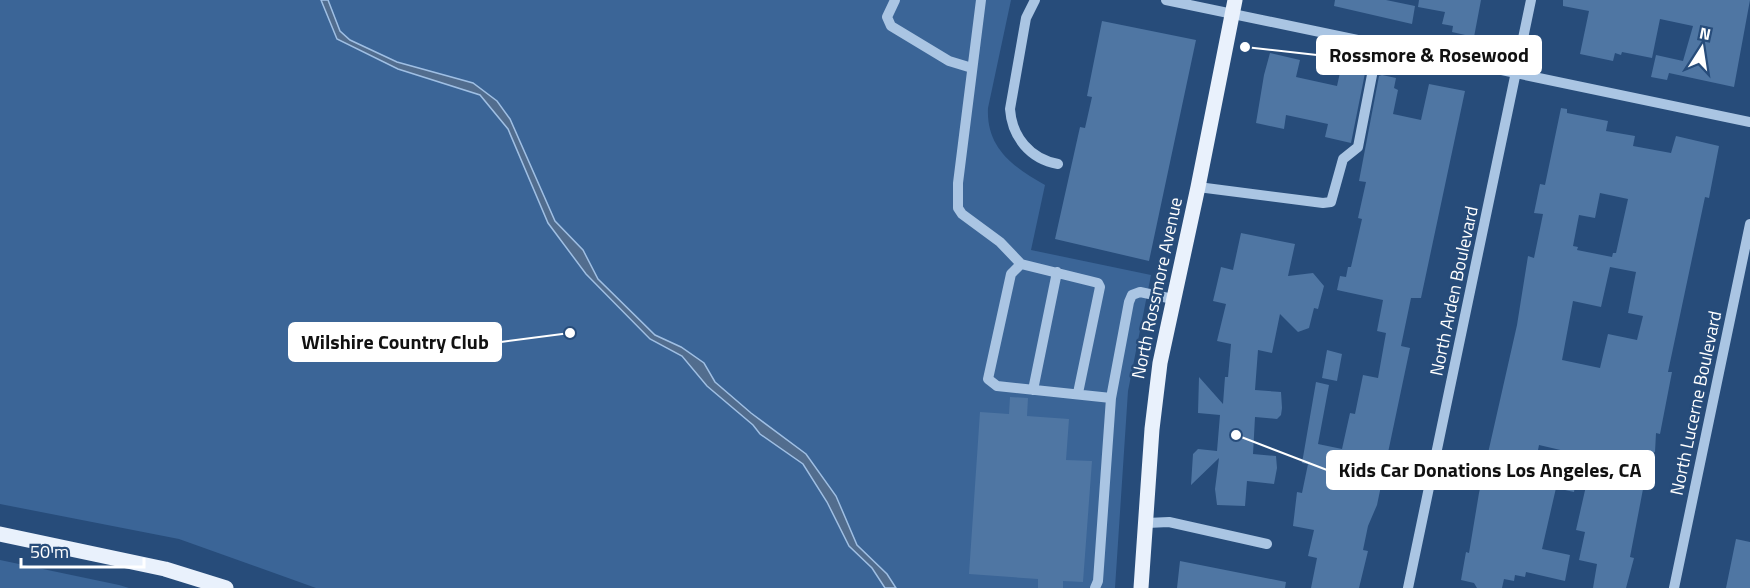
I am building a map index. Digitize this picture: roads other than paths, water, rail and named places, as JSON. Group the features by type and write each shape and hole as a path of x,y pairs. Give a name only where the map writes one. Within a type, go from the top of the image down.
{"main road":[{"name":"North Rossmore Avenue","path":"1141,588 1155,396 1233,7"},
{"path":"0,534 165,569 226,588"}],"street":[{"path":"895,0 887,17 891,26 949,61 972,68"},
{"path":"981,0 958,183 958,208 962,214 1000,242 1021,264 1093,280 1100,287 1078,393"},
{"path":"1035,0 1026,18 1010,109 1011,121 1023,146 1043,162 1058,164"},
{"path":"1166,0 1233,7 1378,44 1750,122"},
{"name":"North Arden Boulevard","path":"1408,588 1531,0"},
{"path":"1198,187 1323,203 1331,202 1343,159 1358,147 1378,44"},
{"name":"North Lucerne Boulevard","path":"1674,588 1750,224"},
{"path":"1021,264 1011,274 988,379 997,386 1110,398"},
{"path":"1033,390 1057,272"},
{"path":"1095,588 1110,398 1129,302 1132,295 1140,292 1173,299"},
{"path":"1147,523 1169,522 1267,544"}],"place":[{"name":"Rossmore & Rosewood","path":"1245,47"},
{"name":"Wilshire Country Club","path":"570,333"},
{"name":"Kids Car Donations Los Angeles, CA","path":"1236,435"}]}
